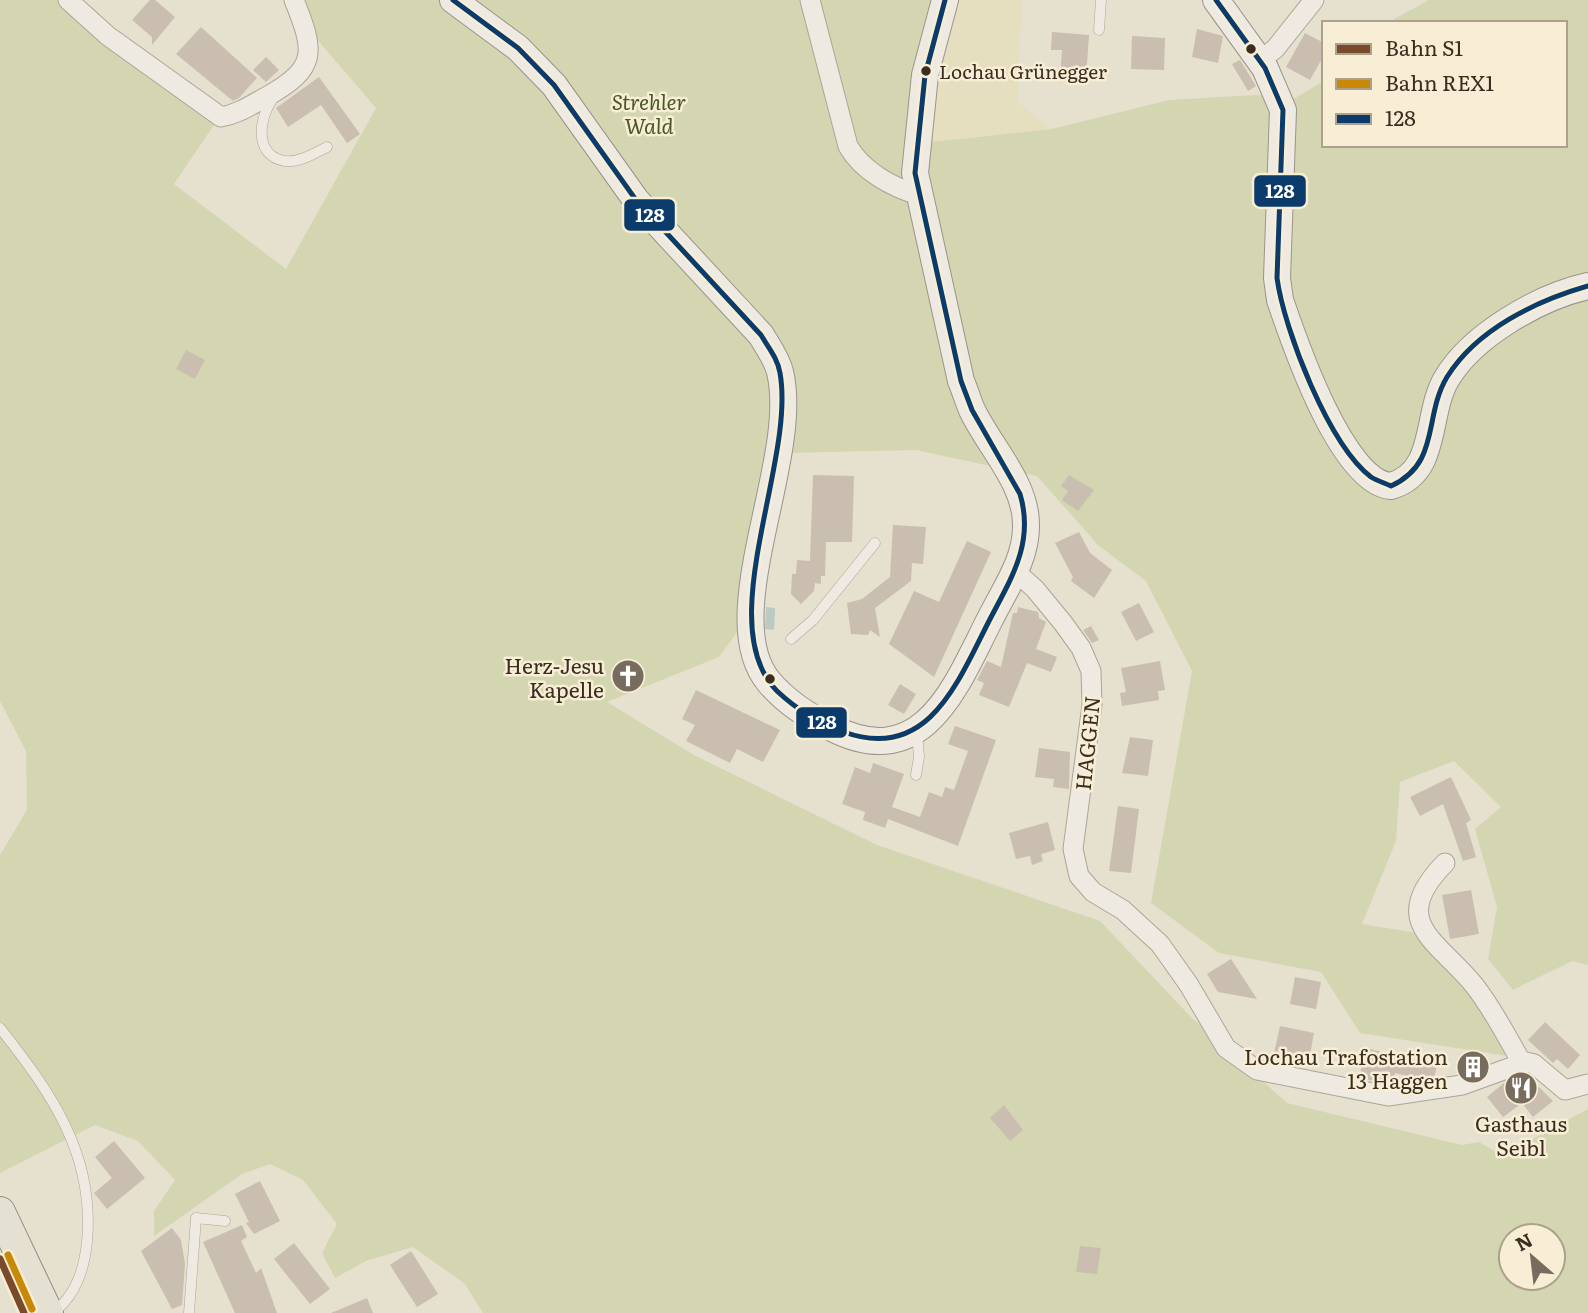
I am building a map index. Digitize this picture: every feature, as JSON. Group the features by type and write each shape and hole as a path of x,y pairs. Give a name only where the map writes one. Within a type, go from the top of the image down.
{"main road":[{"path":"0,1212 50,1313"}],"street":[{"path":"68,0 108,36 221,117 234,115 283,88 301,74 309,55 306,31 294,0"},
{"path":"453,0 517,48 554,85 636,200 761,335 772,354 783,386 781,431 749,619 773,649 767,679 791,703 838,731 863,740 885,742 917,732 945,702 1016,572 1026,535 1023,504 972,410 961,380 918,195 916,149 925,75 945,0"},
{"path":"810,0 848,146 858,160 875,173 897,187 918,195"},
{"path":"1216,0 1260,60 1283,110 1278,289 1290,330 1339,440 1362,468 1387,486 1411,477 1421,465 1441,390 1467,351 1483,337 1533,308 1588,286"},
{"path":"1260,60 1275,49 1314,0"},
{"name":"HAGGEN","path":"1016,572 1028,581 1063,623 1081,648 1091,671 1092,705 1073,849 1079,876 1093,892 1123,910 1160,943 1189,985 1222,1043 1257,1070 1398,1096 1462,1085 1522,1063"},
{"path":"1446,863 1421,893 1418,908 1431,942 1480,993 1522,1063 1534,1064 1565,1090 1588,1084"}],"lane":[{"path":"1099,30 1101,0"},
{"path":"283,88 271,100 261,121 265,148 285,161 295,161 327,147"},
{"path":"773,649 813,620 875,543"},
{"path":"916,775 919,757 917,732"},
{"path":"0,1028 29,1065 68,1127 83,1171 90,1210 86,1254 74,1292 50,1313"},
{"path":"188,1313 196,1218 225,1221"}],"shaded area":[{"path":"955,0 1022,0 1017,101 1052,129 922,143"},
{"path":"766,607 775,608 774,630 765,629"}],"green space":[{"name":"Strehler Wald","path":"0,0 58,0 216,122 174,184 286,269 376,108 303,23 294,0 936,0 922,143 1052,129 1169,100 1255,95 1295,98 1322,82 1322,147 1567,147 1567,21 1391,21 1429,0 1588,0 1588,965 1572,961 1513,990 1488,959 1497,907 1475,829 1501,807 1454,761 1400,782 1396,841 1362,924 1417,933 1476,997 1507,1056 1360,1033 1321,972 1219,953 1151,903 1192,671 1146,581 1099,546 1037,476 916,450 786,453 790,372 512,51 755,339 775,383 769,455 738,631 719,657 607,702 694,755 877,845 1100,921 1191,1017 1287,1103 1462,1145 1479,1142 1496,1152 1520,1146 1588,1109 1588,1313 483,1313 465,1284 413,1247 366,1261 335,1278 322,1253 337,1224 303,1180 270,1164 242,1174 154,1236 154,1211 175,1180 138,1141 95,1125 0,1173 0,855 27,810 26,751 0,701"}],"building":[{"path":"150,0 155,0 175,17 152,45 152,37 132,20"},
{"path":"201,27 257,78 233,101 176,54"},
{"path":"1197,29 1223,36 1218,63 1192,57"},
{"path":"1052,32 1089,35 1086,79 1060,77 1062,50 1051,50"},
{"path":"1305,33 1322,42 1322,59 1310,80 1286,67"},
{"path":"1132,36 1165,38 1164,70 1131,69"},
{"path":"266,57 279,70 266,82 253,70"},
{"path":"1240,60 1256,86 1248,91 1232,64"},
{"path":"319,77 360,134 347,143 321,105 288,127 276,108"},
{"path":"186,350 205,360 195,379 176,369"},
{"path":"813,475 854,476 852,542 826,542 825,576 821,576 821,584 815,583 814,591 801,604 791,594 792,574 796,574 797,560 810,561"},
{"path":"1069,475 1094,490 1078,511 1062,500 1068,491 1061,486"},
{"path":"893,525 926,527 923,564 912,563 911,581 875,608 880,637 870,630 868,635 851,634 847,603 862,599 890,577"},
{"path":"1079,532 1090,553 1112,570 1094,598 1071,581 1073,577 1055,543"},
{"path":"967,541 991,552 934,677 889,644 914,591 939,602"},
{"path":"1139,603 1154,632 1136,641 1121,612"},
{"path":"1018,607 1038,612 1039,618 1046,622 1036,649 1057,657 1051,672 1027,663 1009,707 979,695 984,683 977,680 987,661 1001,667 1013,613 1017,613"},
{"path":"1091,626 1099,640 1092,643 1083,630"},
{"path":"1160,661 1165,690 1158,691 1159,700 1122,706 1120,693 1126,692 1121,668"},
{"path":"900,684 916,694 904,714 888,705"},
{"path":"696,690 780,730 763,762 737,749 730,763 686,741 695,725 682,719"},
{"path":"955,726 996,740 958,846 888,819 885,828 863,820 865,812 842,804 855,767 870,773 873,763 904,774 892,807 920,817 929,792 942,797 945,787 954,790 968,751 948,744"},
{"path":"1130,737 1153,740 1148,776 1122,773"},
{"path":"1039,748 1070,752 1069,789 1053,787 1054,779 1035,777"},
{"path":"1451,777 1471,820 1466,823 1476,857 1463,861 1443,804 1420,816 1410,797"},
{"path":"1118,806 1139,809 1131,873 1109,871"},
{"path":"1048,822 1055,850 1041,854 1043,861 1032,865 1030,856 1016,859 1009,833"},
{"path":"1471,890 1479,934 1450,939 1442,895"},
{"path":"1231,959 1257,999 1218,992 1207,974"},
{"path":"1295,977 1321,982 1316,1009 1290,1004"},
{"path":"1545,1022 1580,1055 1568,1069 1557,1059 1553,1063 1528,1040"},
{"path":"1280,1026 1314,1033 1309,1060 1274,1053"},
{"path":"1366,1048 1437,1066 1434,1077 1420,1079 1395,1073 1393,1083 1388,1084 1359,1078"},
{"name":"Gasthaus Seibl","path":"1527,1075 1553,1101 1533,1117 1522,1103 1503,1117 1487,1097 1505,1082"},
{"path":"1004,1105 1023,1130 1010,1141 990,1118"},
{"path":"114,1141 145,1178 107,1209 94,1193 112,1178 95,1157"},
{"path":"260,1181 280,1221 254,1234 246,1223 249,1222 235,1194"},
{"path":"242,1225 247,1237 241,1241 256,1273 261,1268 277,1313 235,1313 203,1242"},
{"path":"172,1228 181,1240 185,1264 182,1305 172,1309 141,1251"},
{"path":"294,1243 330,1289 310,1304 274,1259"},
{"path":"1080,1246 1101,1248 1097,1274 1076,1272"},
{"path":"411,1251 438,1294 417,1307 390,1265"},
{"path":"367,1298 373,1313 331,1313"}],"rail line":[{"name":"REX1","path":"8,1255 32,1309"},
{"name":"S1","path":"0,1259 24,1313"}],"transit line":[{"name":"128","path":"453,0 518,48 554,85 636,200 761,335 772,353 780,373 782,409 753,585 752,626 759,662 777,691 800,710 844,732 873,738 897,736 918,727 936,712 951,692 1012,576 1018,561 1024,529 1020,494 972,410 961,381 915,173 925,75 945,0"},
{"name":"128","path":"1216,0 1265,68 1283,110 1277,278 1289,327 1325,414 1355,461 1371,477 1391,486 1407,476 1417,465 1429,438 1435,408 1447,377 1474,345 1491,331 1528,309 1588,286"}],"place":[{"name":"Lochau Grünegger","path":"926,71"},
{"name":"Herz-Jesu Kapelle","path":"628,676"},
{"name":"Lochau Trafostation 13 Haggen","path":"1473,1067"},
{"name":"Gasthaus Seibl","path":"1521,1088"}]}
